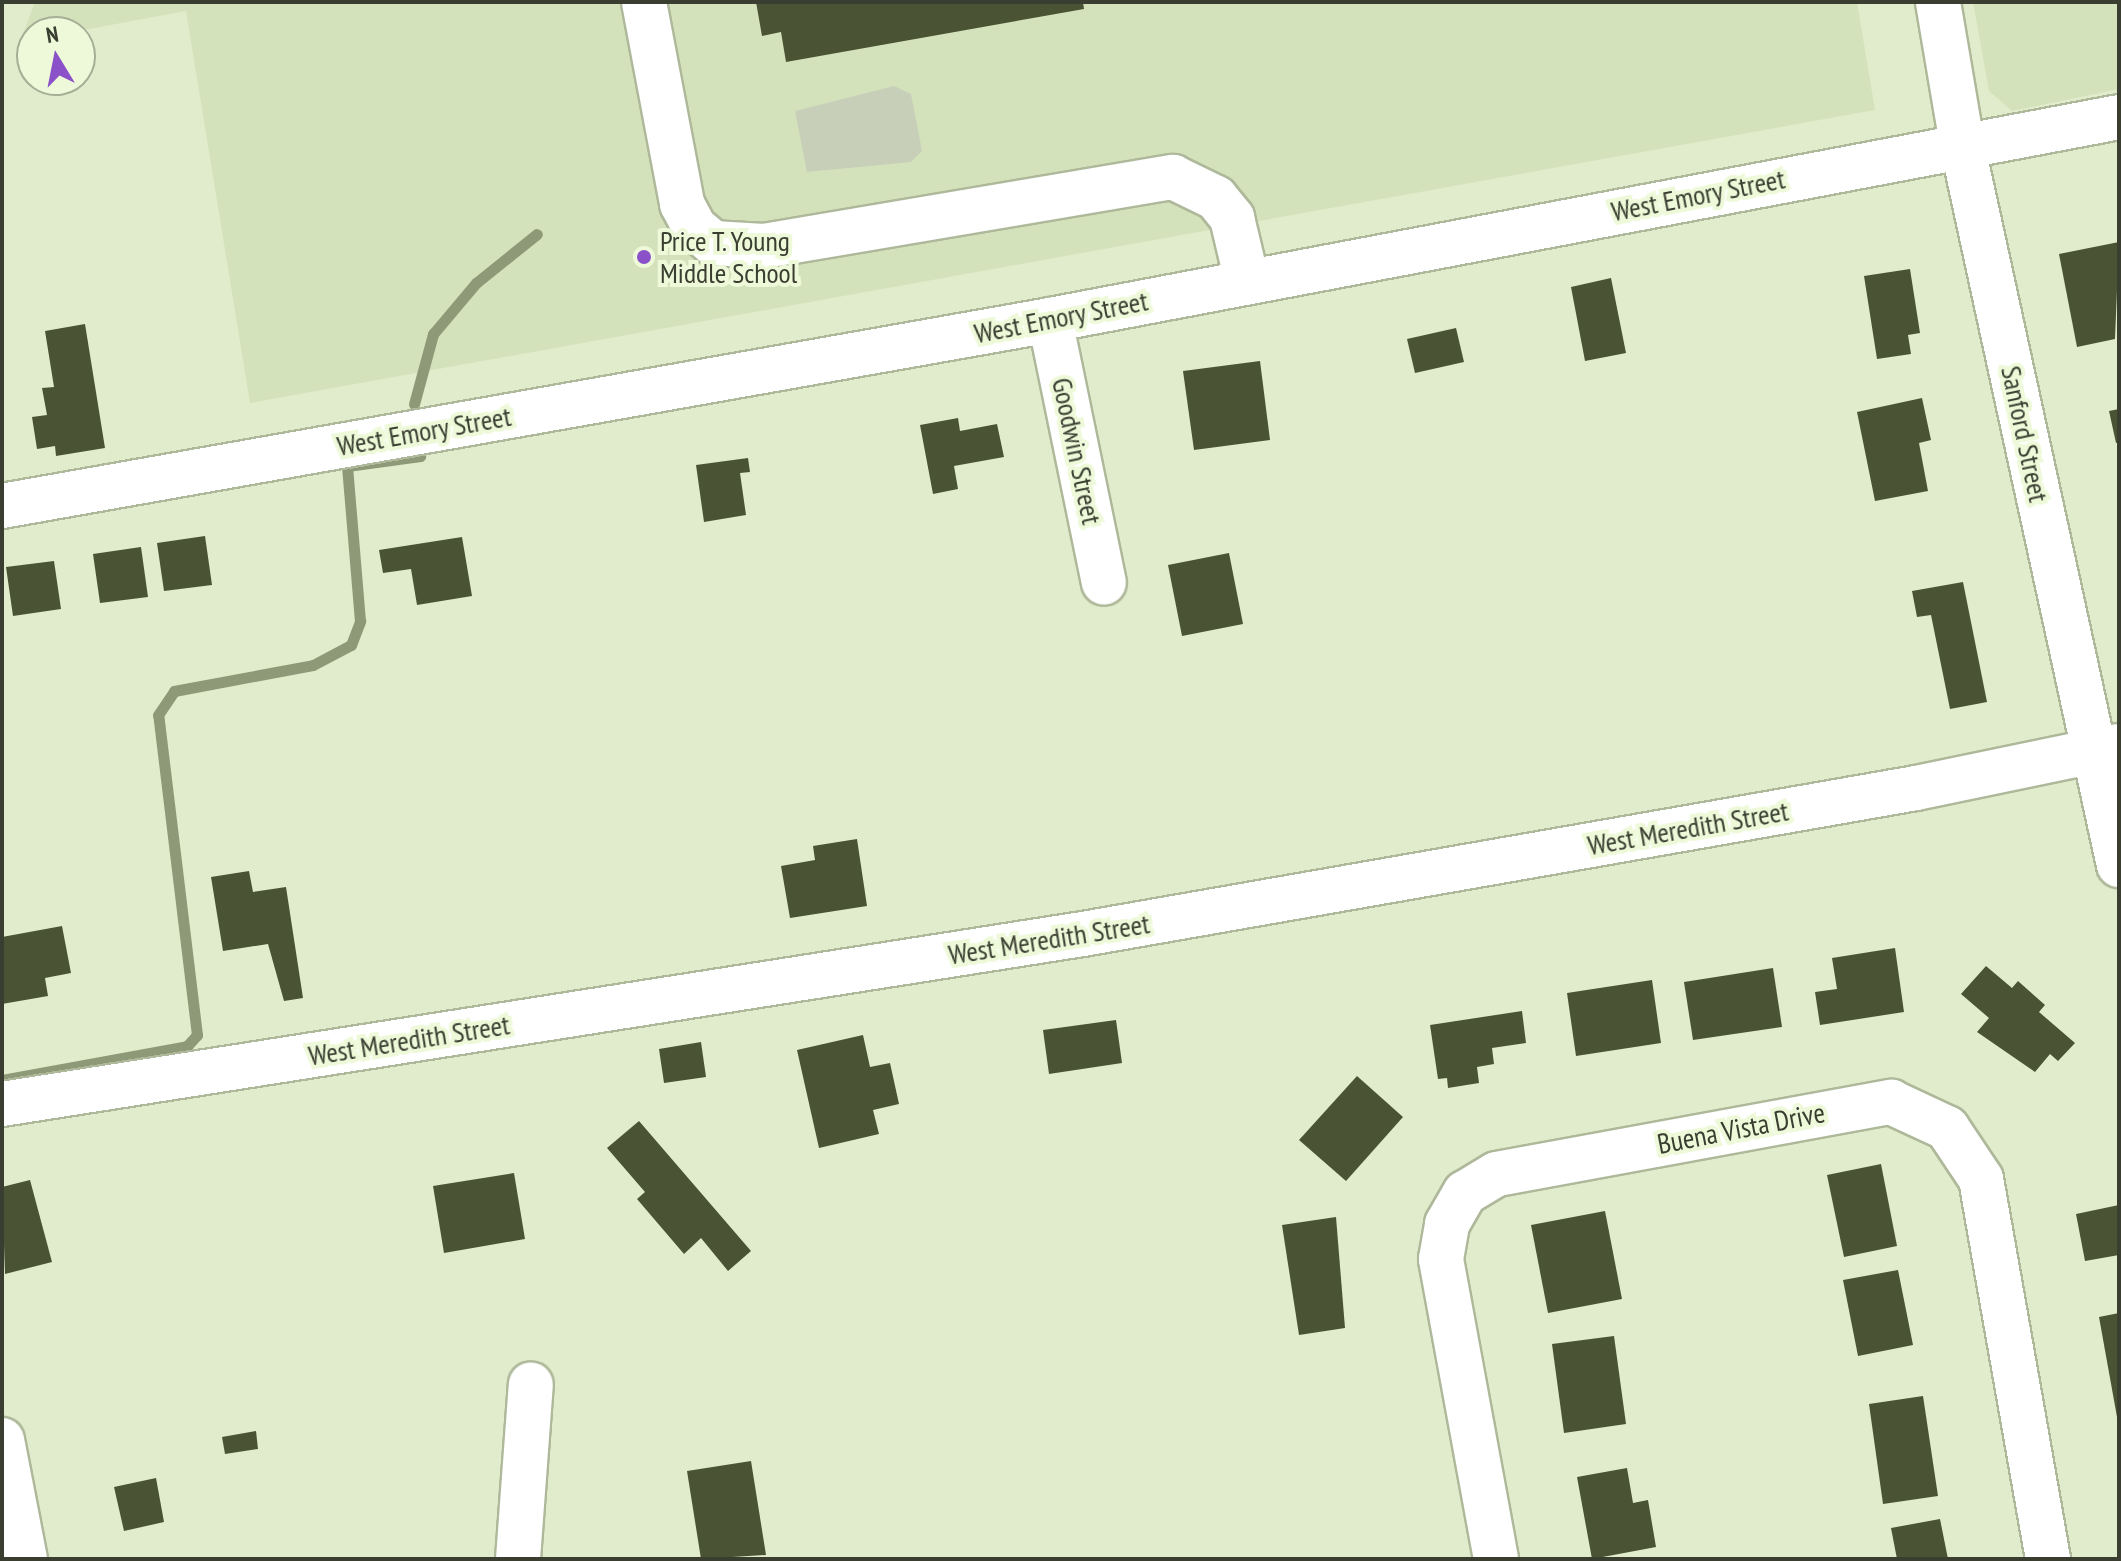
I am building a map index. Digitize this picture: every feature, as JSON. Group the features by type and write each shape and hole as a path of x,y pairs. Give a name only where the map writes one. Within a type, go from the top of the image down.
{"street":[{"path":"644,2 682,204 694,227 713,243 764,246 1173,177 1226,209 1247,281"},
{"name":"Sanford Street","path":"1938,2 1962,144 2106,748 2119,865"},
{"name":"West Emory Street","path":"2,506 1050,320 1962,144 2119,117"},
{"name":"Goodwin Street","path":"1050,320 1104,583"},
{"name":"West Meredith Street","path":"2,1104 1083,934 1916,788 2106,748"},
{"name":"Buena Vista Drive","path":"1496,1559 1441,1259 1447,1224 1465,1193 1497,1174 1891,1102 1947,1128 1981,1179 2048,1559"},
{"path":"518,1559 531,1384"},
{"path":"2,1440 25,1559"}],"shaded area":[{"name":"Price T. Young Middle School","path":"35,2 1857,2 1875,110 250,403 186,11 96,28 96,16 30,16"},
{"path":"1973,2 2119,2 2119,89 2012,111 1989,91"},
{"path":"894,86 911,94 922,151 911,162 807,172 795,111"}],"building":[{"path":"756,2 1083,2 1084,9 786,62 781,32 762,36"},
{"path":"2119,242 2115,339 2077,347 2059,254"},
{"path":"1910,269 1920,333 1908,335 1911,354 1877,359 1864,276"},
{"path":"1611,278 1626,353 1585,361 1571,287"},
{"path":"85,324 105,448 56,456 55,446 37,449 32,417 47,415 42,388 54,387 45,331"},
{"path":"1456,328 1464,362 1415,373 1407,339"},
{"path":"1260,361 1270,440 1194,450 1183,371"},
{"path":"1922,398 1931,440 1919,443 1928,491 1875,501 1857,412"},
{"path":"2119,409 2119,442 2116,443 2109,411"},
{"path":"958,418 960,431 997,424 1004,457 954,466 958,489 933,494 920,425"},
{"path":"748,458 750,472 740,473 746,515 704,522 696,465"},
{"path":"205,536 212,585 164,591 157,543"},
{"path":"462,537 472,596 417,605 411,569 383,573 379,550"},
{"path":"141,547 148,597 100,603 93,554"},
{"path":"1229,553 1243,624 1182,636 1168,565"},
{"path":"54,561 61,609 13,616 6,567"},
{"path":"1963,582 1987,702 1950,709 1931,615 1917,617 1912,591"},
{"path":"857,839 867,906 790,918 781,866 815,860 813,846"},
{"path":"249,871 253,892 286,887 303,998 284,1001 268,944 223,951 211,877"},
{"path":"62,926 71,973 45,978 48,996 2,1004 2,937"},
{"path":"1895,948 1904,1012 1820,1025 1815,992 1837,989 1832,958"},
{"path":"1986,966 2012,988 2018,981 2045,1005 2039,1012 2075,1043 2058,1061 2050,1054 2035,1072 1977,1032 1989,1018 1961,994"},
{"path":"1773,968 1782,1027 1693,1040 1684,982"},
{"path":"1652,980 1661,1043 1576,1056 1567,993"},
{"path":"1522,1011 1526,1043 1492,1048 1494,1064 1477,1067 1479,1083 1448,1088 1447,1078 1438,1079 1430,1025"},
{"path":"1116,1020 1122,1063 1049,1074 1043,1030"},
{"path":"863,1035 870,1067 890,1063 899,1104 873,1110 879,1134 819,1148 797,1050"},
{"path":"701,1042 706,1077 664,1083 659,1049"},
{"path":"1357,1076 1403,1117 1346,1181 1299,1140"},
{"path":"639,1121 751,1251 728,1271 701,1238 684,1254 637,1199 645,1192 607,1148"},
{"path":"1881,1164 1897,1246 1844,1257 1827,1175"},
{"path":"514,1173 525,1239 444,1253 433,1186"},
{"path":"30,1180 52,1262 5,1274 2,1187"},
{"path":"2119,1205 2119,1255 2085,1261 2076,1214"},
{"path":"1605,1211 1622,1299 1548,1313 1531,1225"},
{"path":"1336,1217 1345,1328 1299,1335 1282,1225"},
{"path":"1898,1270 1913,1345 1858,1356 1843,1280"},
{"path":"2119,1313 2119,1416 2117,1417 2099,1317"},
{"path":"1614,1336 1626,1424 1564,1433 1552,1344"},
{"path":"1923,1396 1938,1496 1883,1504 1869,1404"},
{"path":"256,1431 258,1449 225,1454 222,1437"},
{"path":"751,1461 766,1555 701,1559 687,1471"},
{"path":"1627,1468 1633,1503 1648,1500 1656,1547 1592,1559 1577,1477"},
{"path":"156,1478 164,1522 124,1531 114,1487"},
{"path":"1940,1519 1948,1559 1897,1559 1891,1528"}],"waterway":[{"path":"414,404 433,334 476,283 537,234"},
{"path":"2,1080 187,1046 197,1035 158,715 174,691 313,665 351,645 360,621 347,466 420,456 419,450"}],"place":[{"name":"Price T. Young Middle School","path":"644,257"}]}
